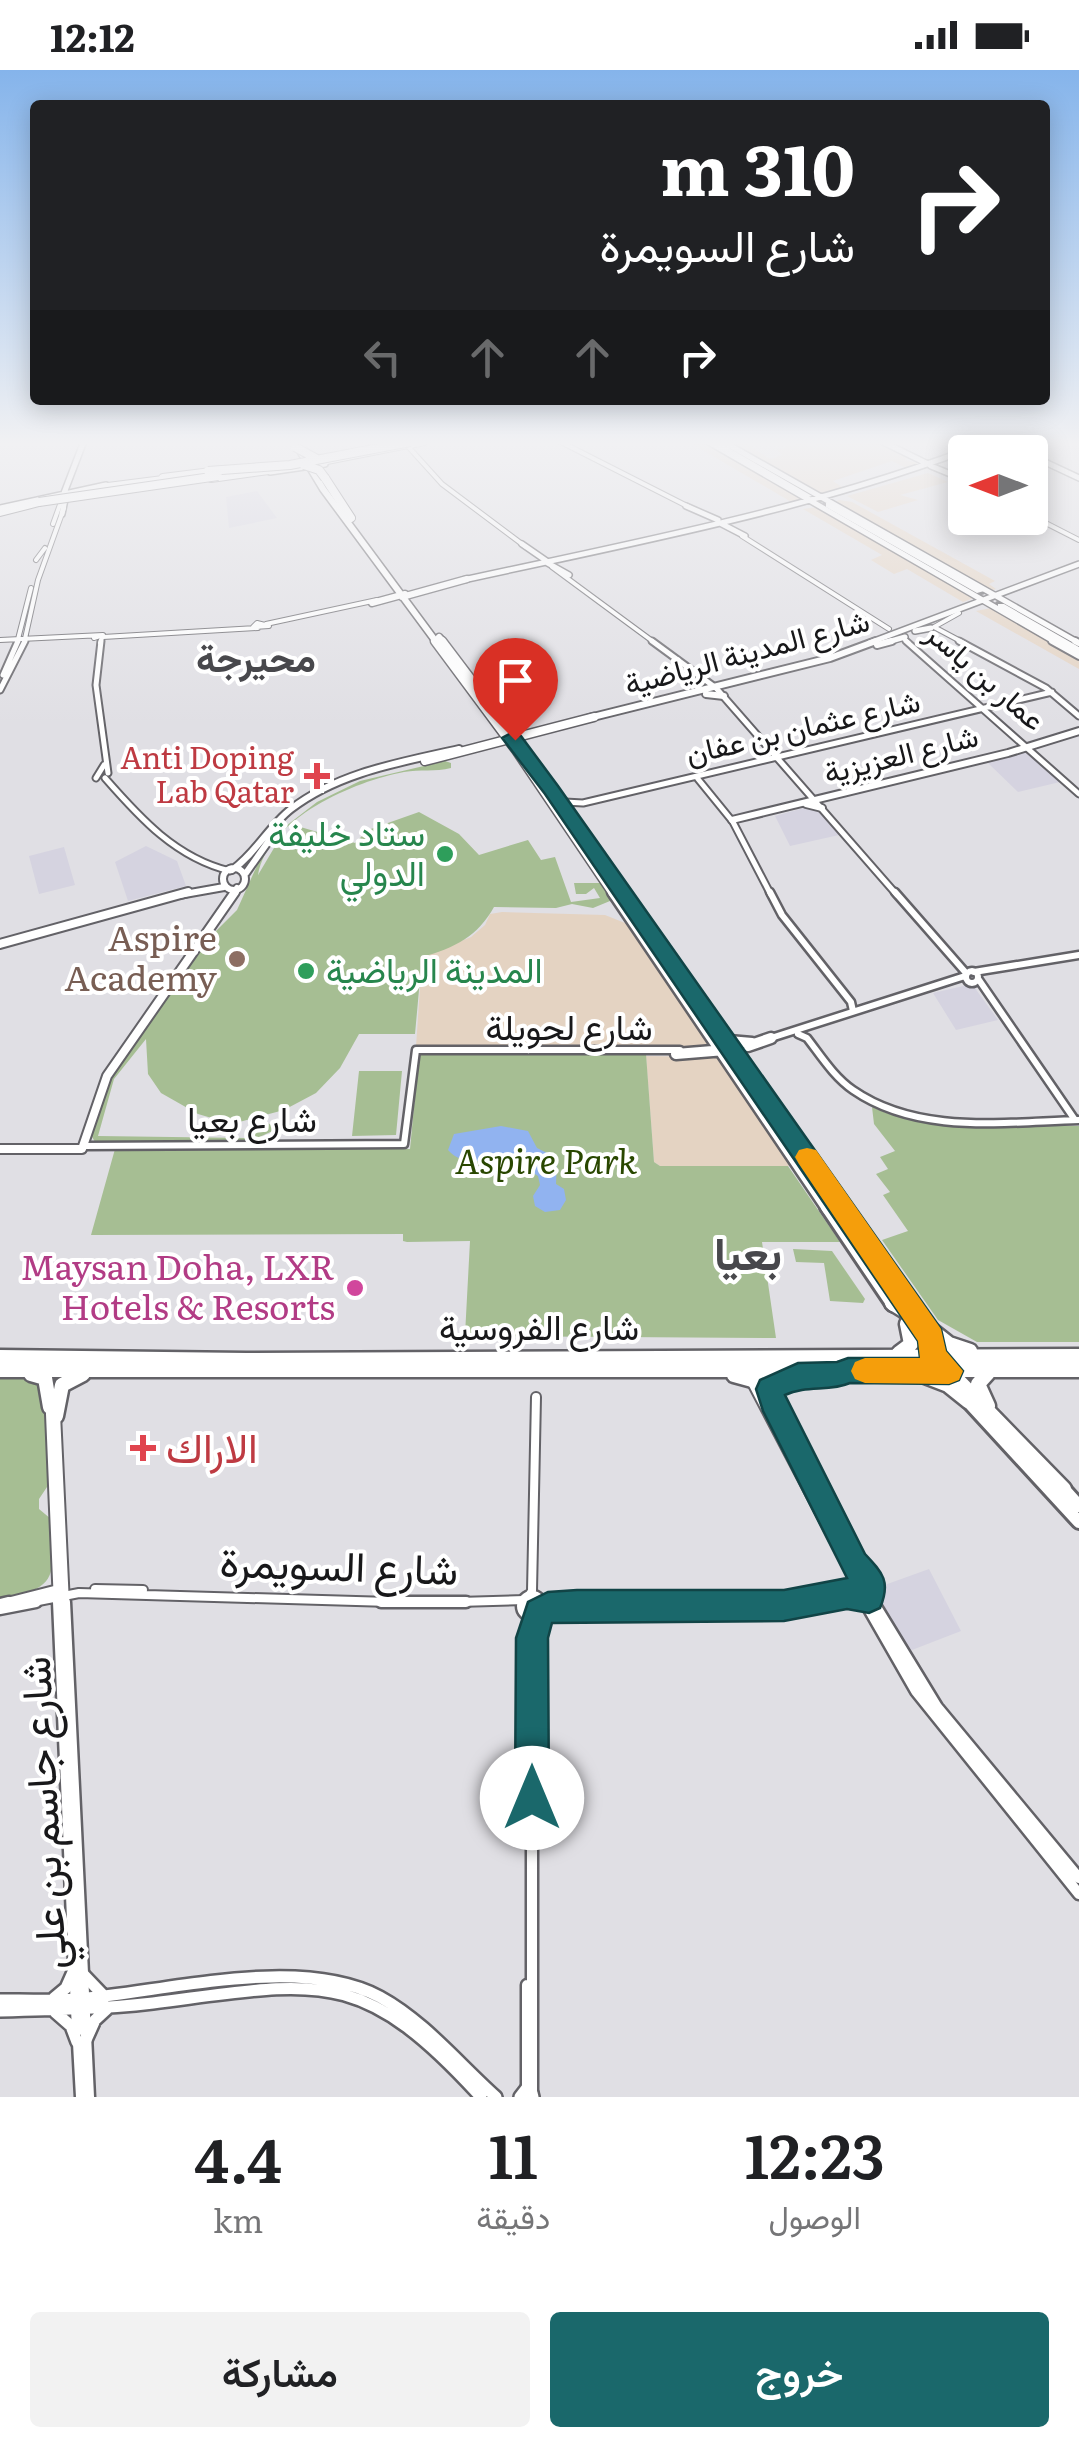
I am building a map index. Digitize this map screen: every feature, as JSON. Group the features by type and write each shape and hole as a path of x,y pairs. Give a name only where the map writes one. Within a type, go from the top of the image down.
{"highway":[{"path":"881,536 940,575"},
{"path":"883,536 1078,648"},
{"path":"885,536 957,574"},
{"path":"1060,644 1078,648"},
{"path":"892,1303 905,1312 945,1363 1064,1489"},
{"path":"892,1356 910,1346 914,1323 954,1346 999,1363"},
{"path":"78,1358 116,1351"},
{"path":"313,1359 377,1351"},
{"path":"405,1351 473,1364 498,1377"},
{"path":"632,1352 651,1358"},
{"path":"752,1374 824,1364 917,1360 913,1355"},
{"name":"شارع الفروسية","path":"0,1363 55,1372 913,1355 945,1363 1079,1370"},
{"name":"شارع الفروسية","path":"0,1363 30,1364 35,1357 473,1364"},
{"path":"55,1372 192,1359"},
{"path":"566,1376 593,1360"},
{"name":"شارع الفروسية","path":"593,1360 687,1368 700,1374 742,1375 908,1371 945,1363 1079,1360"},
{"path":"824,1364 969,1366 1079,1360"},
{"path":"0,1363 45,1378 53,1411"},
{"path":"988,1406 979,1380 999,1363"},
{"path":"250,1369 266,1376"},
{"path":"338,1376 353,1369"},
{"path":"53,1411 66,1380 80,1374 122,1370"},
{"path":"752,1374 784,1384 841,1375 848,1370"},
{"path":"908,1371 940,1381 968,1401"}],"main road":[{"path":"364,536 402,593 436,631 553,808 573,827"},
{"path":"366,536 444,658 508,737"},
{"path":"402,593 559,563 564,558 657,536"},
{"path":"534,566 539,555 564,558 674,536"},
{"path":"876,536 940,575 1045,624"},
{"path":"522,544 569,575"},
{"path":"500,570 550,563 583,553"},
{"path":"534,566 550,563"},
{"path":"989,598 1079,565"},
{"path":"989,598 1079,565"},
{"path":"957,574 1060,644"},
{"path":"402,593 416,597 439,585 467,582"},
{"path":"372,603 402,593 467,582"},
{"path":"989,598 1018,608 1078,648"},
{"name":"شارع المدينة الرياضية","path":"732,685 903,634 989,598"},
{"name":"شارع المدينة الرياضية","path":"732,685 876,646 989,598"},
{"path":"903,634 942,616"},
{"path":"903,634 936,627"},
{"path":"820,658 830,658"},
{"path":"671,704 762,677"},
{"path":"703,693 707,679 732,685"},
{"path":"703,693 732,685"},
{"name":"شارع المدينة الرياضية","path":"533,734 671,704 703,693"},
{"name":"شارع المدينة الرياضية","path":"533,734 703,693"},
{"path":"473,697 552,790 623,901 686,978 758,1110 892,1303 914,1323"},
{"path":"671,704 690,698"},
{"path":"425,761 594,717"},
{"name":"شارع العزيزية","path":"734,821 1031,749 1079,732"},
{"path":"358,772 425,761 508,737 526,741 533,734"},
{"path":"0,942 223,882 296,805 322,790 463,746 533,734"},
{"name":"شارع العزيزية","path":"734,821 918,776 943,775 1031,749"},
{"path":"84,1144 93,1108 111,1065 237,888 247,881 246,874 271,834 296,811 374,771"},
{"path":"584,844 601,849"},
{"path":"231,871 246,874"},
{"path":"223,882 237,888"},
{"path":"210,931 226,902 223,882"},
{"path":"624,882 623,901 668,958"},
{"path":"623,901 610,909 637,916 670,976 708,1032 728,1052 818,1174 968,1401 1079,1522"},
{"path":"670,976 818,1174"},
{"path":"708,1032 710,1044 702,1052 723,1059 734,1043 752,1045"},
{"path":"728,1052 771,1038"},
{"path":"676,1054 744,1053 752,1045"},
{"name":"شارع بعيا","path":"0,1147 84,1144"},
{"name":"شارع بعيا","path":"0,1147 84,1144"},
{"path":"834,1184 844,1211"},
{"path":"945,1363 1079,1506"},
{"path":"1016,1456 1025,1475"},
{"path":"1058,1510 1079,1522"},
{"path":"51,2005 78,1971 106,2002"},
{"path":"106,2002 285,1976 352,1984 416,2019 496,2097"},
{"path":"0,2010 284,1986 315,1987 349,1995 410,2028 481,2095"},
{"path":"0,2000 51,2005 82,2041 106,2002"}],"street":[{"path":"0,690 12,668 32,588 53,536"},
{"path":"509,536 539,555"},
{"path":"514,536 657,646"},
{"path":"744,536 903,634"},
{"path":"744,536 844,599"},
{"path":"44,559 48,538"},
{"path":"40,638 30,634 29,628 48,538"},
{"path":"550,563 721,691 972,976 1075,1119"},
{"path":"32,588 32,605"},
{"path":"0,639 192,633 268,625 402,593"},
{"path":"268,625 402,593"},
{"name":"شارع المدينة الرياضية","path":"936,627 961,612"},
{"path":"621,618 635,623"},
{"path":"936,627 1040,685 1079,716"},
{"path":"0,681 29,628"},
{"name":"عمار بن ياسر","path":"903,634 988,710"},
{"name":"عمار بن ياسر","path":"903,634 1079,794"},
{"path":"99,637 93,683 104,765 127,813 208,863 231,871"},
{"path":"99,637 96,682 107,776"},
{"path":"647,640 707,679"},
{"path":"679,661 684,668"},
{"name":"شارع عثمان بن عفان","path":"583,804 1049,694"},
{"name":"شارع عثمان بن عفان","path":"564,802 583,804 701,779 1049,694"},
{"path":"897,728 906,727"},
{"path":"96,778 104,765"},
{"path":"701,779 734,821 790,922 848,994 865,1008"},
{"name":"شارع عثمان بن عفان","path":"573,827 583,804"},
{"path":"734,821 782,915 851,1002 852,1012"},
{"path":"208,863 223,882"},
{"path":"752,1045 972,976 1079,956"},
{"path":"752,1045 798,1034 972,976"},
{"path":"810,1030 819,1048 848,1083 899,1111 942,1118 1075,1119"},
{"path":"798,1034 807,1038 856,1092 904,1114 940,1120 1075,1119"},
{"name":"شارع لحويلة","path":"629,1052 728,1052 752,1045"},
{"name":"شارع لحويلة","path":"417,1051 702,1052"},
{"name":"شارع بعيا","path":"84,1144 316,1147 406,1143 417,1051"},
{"path":"35,1357 55,1372"},
{"name":"شارع جاسم بن علي","path":"55,1372 53,1411 78,1971 89,2097"},
{"path":"752,1374 859,1588 888,1633 926,1691 1079,1878"},
{"path":"772,1402 770,1390 784,1384"},
{"path":"770,1413 762,1389 767,1390 883,1640 916,1691 1079,1894"},
{"path":"529,2095 532,1398"},
{"path":"40,1596 60,1576 80,1590"},
{"name":"شارع السويمرة","path":"0,1606 80,1590 532,1605 784,1605 859,1588"},
{"path":"62,1596 80,1590"},
{"name":"شارع جاسم بن علي","path":"80,2097 82,2041"}],"shaded area":[{"path":"849,536 866,536 974,598 963,602 907,569 894,574 871,560 882,555"},
{"path":"894,536 913,536 995,581 989,584 996,589 990,591"},
{"path":"991,608 1079,658 1079,669 976,611"},
{"path":"1024,752 1060,782 1018,792 988,763"},
{"path":"811,806 818,808 839,835 790,846 775,816"},
{"path":"146,846 177,861 186,886 128,901 115,862"},
{"path":"64,847 75,885 39,894 29,856"},
{"path":"490,914 605,915 635,927 711,1044 704,1048 416,1047 422,957 471,937 485,925"},
{"path":"972,984 998,1020 956,1030 933,993"},
{"path":"646,1056 720,1057 795,1166 660,1166 654,1162"},
{"path":"929,1569 961,1631 912,1650 904,1644 877,1595 879,1587"}],"green space":[{"name":"المدينة الرياضية","path":"445,761 451,763 451,768 410,771 362,784 316,806 278,836 286,826 317,802 360,781"},
{"name":"المدينة الرياضية","path":"419,812 459,834 479,855 528,840 541,860 555,857 571,902 600,898 594,888 586,894 576,894 574,883 603,883 612,896 610,901 593,908 572,904 556,908 494,907 481,926 464,939 422,957 415,1034 359,1034 340,1068 316,1093 284,1110 232,1124 198,1114 161,1093 148,1074 146,1039 114,1079 98,1136 246,1138 268,1123 277,1129 246,1143 95,1142 91,1135 109,1079 213,934 237,910 260,859 277,837 258,875 274,848 297,826 355,843 368,830"},
{"name":"Aspire Park","path":"419,1053 646,1054 654,1162 660,1166 788,1166 840,1242 762,1242 776,1338 489,1336 465,1335 470,1241 407,1242 403,1241 403,1234 91,1235 115,1149 410,1149"},
{"path":"359,1071 402,1071 396,1135 352,1136"},
{"path":"872,1107 921,1122 947,1125 1079,1126 1079,1342 977,1342 938,1320 882,1240 908,1231 883,1195 890,1192 876,1174 888,1169 880,1157 895,1151 874,1124"},
{"path":"793,1249 832,1251 865,1299 863,1303 830,1301 824,1263 796,1262"},
{"path":"0,1378 36,1379 45,1384 49,1484 39,1499 39,1509 51,1519 53,1553 50,1576 44,1583 34,1590 0,1599"}],"water":[{"path":"501,1126 528,1131 537,1148 557,1158 556,1184 564,1189 566,1200 560,1210 545,1212 535,1206 538,1176 527,1169 522,1157 474,1161 456,1157 448,1150 454,1134"}],"tunnel":[{"path":"976,592 1001,606"}],"slow traffic":[{"path":"807,1157 932,1338 933,1356 949,1371 865,1371"}],"place":[{"name":"Anti Doping Lab Qatar","path":"317,776"},
{"name":"ستاد خليفة الدولي","path":"445,854"},
{"name":"Aspire Academy","path":"237,959"},
{"name":"المدينة الرياضية","path":"306,971"},
{"name":"Maysan Doha, LXR Hotels & Resorts","path":"355,1288"},
{"name":"الاراك","path":"143,1448"}],"district":[{"name":"محيرجة","path":"256,659"},
{"name":"بعيا","path":"748,1254"}],"route":[{"path":"515,740 511,738 552,790 932,1338 933,1356 949,1371 848,1370 839,1375 798,1376 770,1389 772,1402 855,1564 872,1584 869,1597 847,1594 784,1605 577,1605 542,1610 533,1625 532,1638 532,1798"}]}
